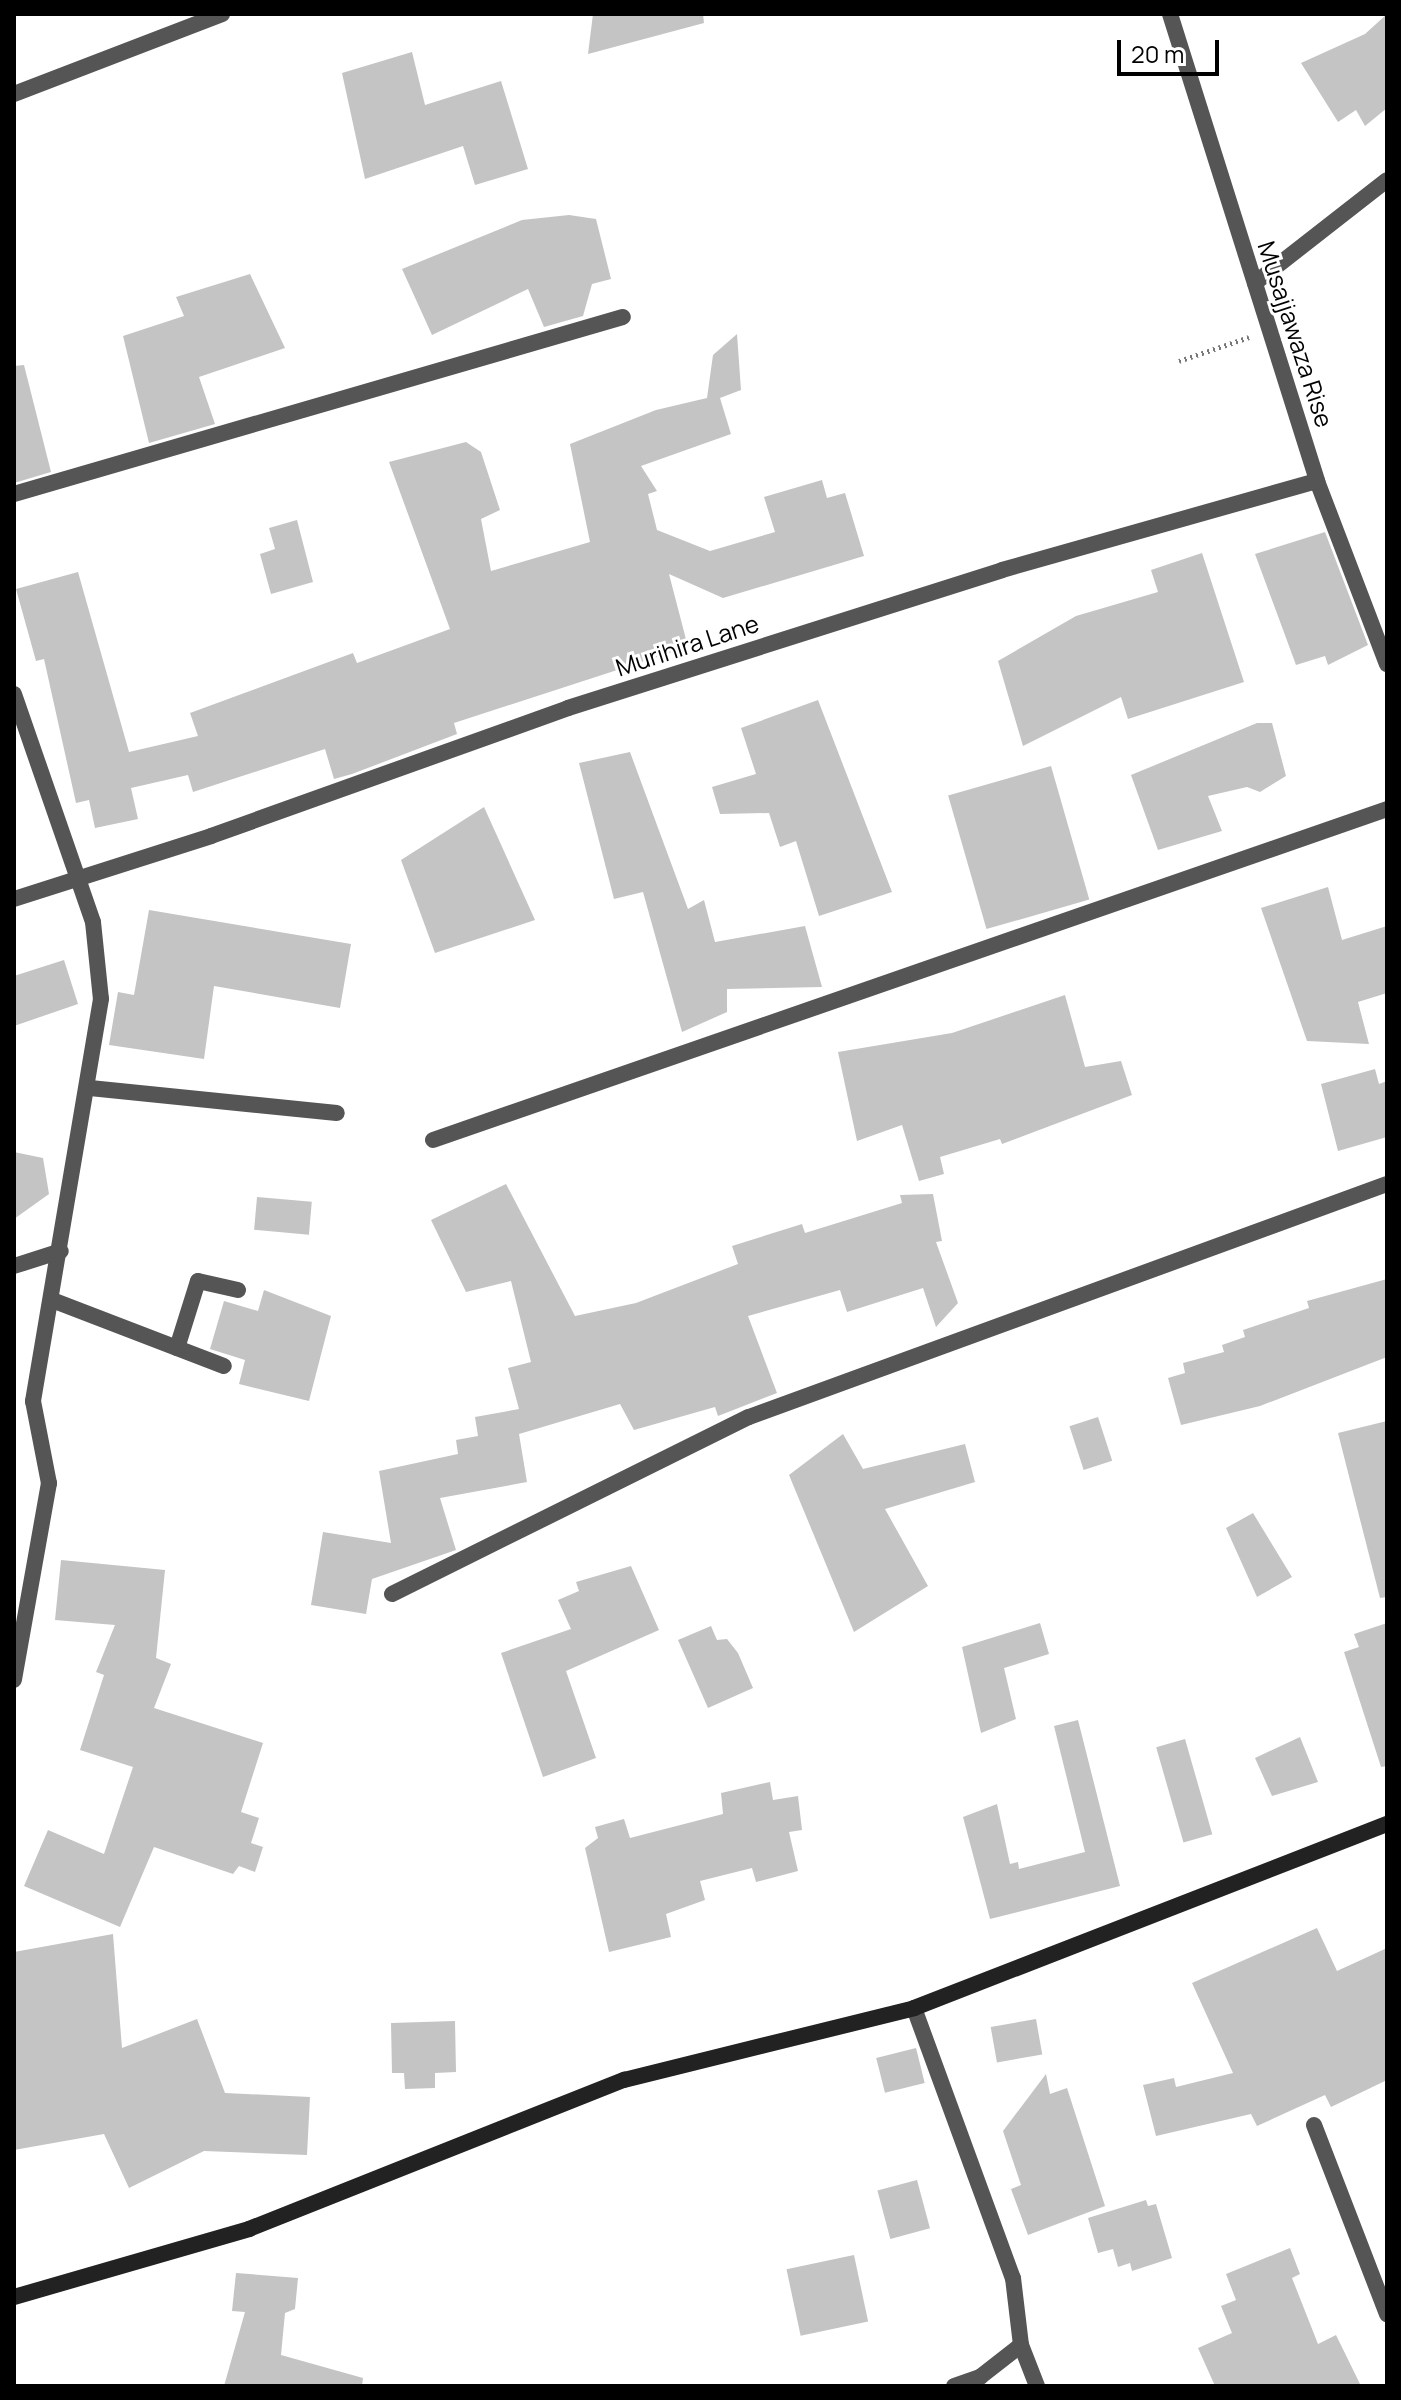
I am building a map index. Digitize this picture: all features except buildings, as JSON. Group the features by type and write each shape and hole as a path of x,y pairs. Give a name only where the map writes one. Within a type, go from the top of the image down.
{"street":[{"path":"14,94 222,14"},
{"name":"Musajjawaza Rise","path":"1170,14 1255,283 1273,328 1317,481 1383,637 1387,664"},
{"path":"1255,283 1387,180"},
{"path":"14,494 623,317"},
{"name":"Murihira Lane","path":"14,899 598,699 1002,570 1317,481"},
{"path":"14,694 93,922 101,999 90,1088 33,1401 49,1483 14,1680"},
{"path":"433,1140 1387,809"},
{"path":"90,1088 337,1113"},
{"path":"392,1594 749,1417 1387,1184"},
{"path":"14,1266 61,1251"},
{"path":"177,1348 198,1281 238,1290"},
{"path":"52,1300 224,1366"},
{"path":"14,2297 249,2229 624,2080 914,2008 1387,1824"},
{"path":"914,2008 1013,2278 1021,2345 1037,2386"},
{"path":"1314,2125 1387,2314"},
{"path":"954,2386 980,2377 1021,2345"}],"path":[{"path":"1179,361 1273,328"}]}
